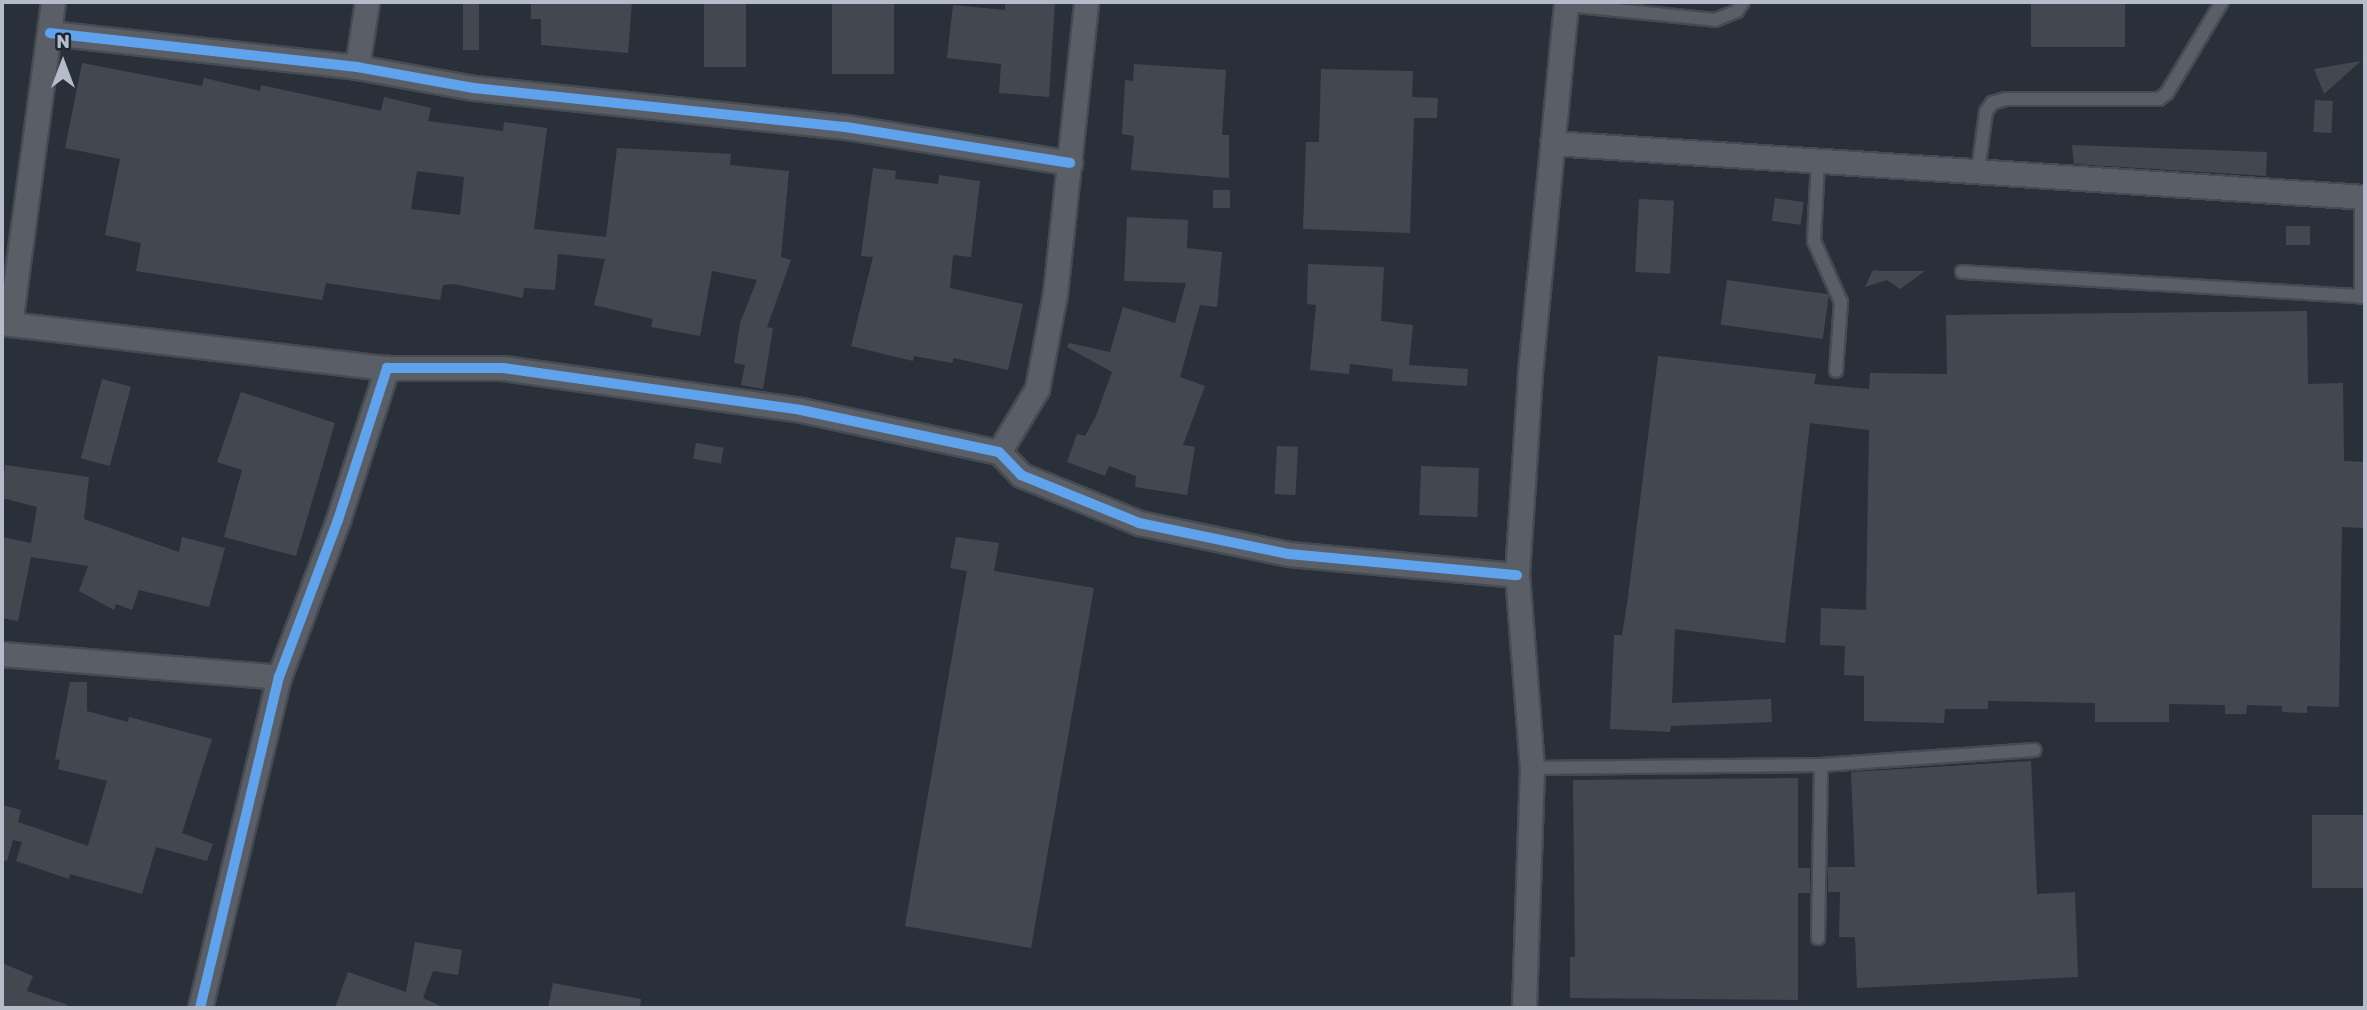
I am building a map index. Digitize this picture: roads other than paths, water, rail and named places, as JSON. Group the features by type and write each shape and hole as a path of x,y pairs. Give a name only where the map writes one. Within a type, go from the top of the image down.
{"street":[{"path":"53,2 6,324 387,368 503,368 801,410 999,453 1021,475 1139,523 1289,554 1517,575"},
{"path":"358,67 367,2"},
{"path":"999,453 1037,389 1055,294 1086,2"},
{"path":"1524,1008 1532,768 1517,575 1530,372 1566,4"},
{"path":"50,33 358,67 474,88 846,127 1070,163"},
{"path":"1552,143 2363,197"},
{"path":"200,1008 279,677 338,520 387,368"},
{"path":"2,654 279,677"}],"lane":[{"path":"1566,4 1716,20 1737,11 1743,2"},
{"path":"1978,172 1986,112 1992,103 2006,99 2159,99 2167,93 2222,2"},
{"path":"1818,161 1814,241 1841,302 1836,371"},
{"path":"1962,272 2363,297 2363,197"},
{"path":"1532,768 1821,765 2034,750"},
{"path":"1818,938 1821,765"}]}
